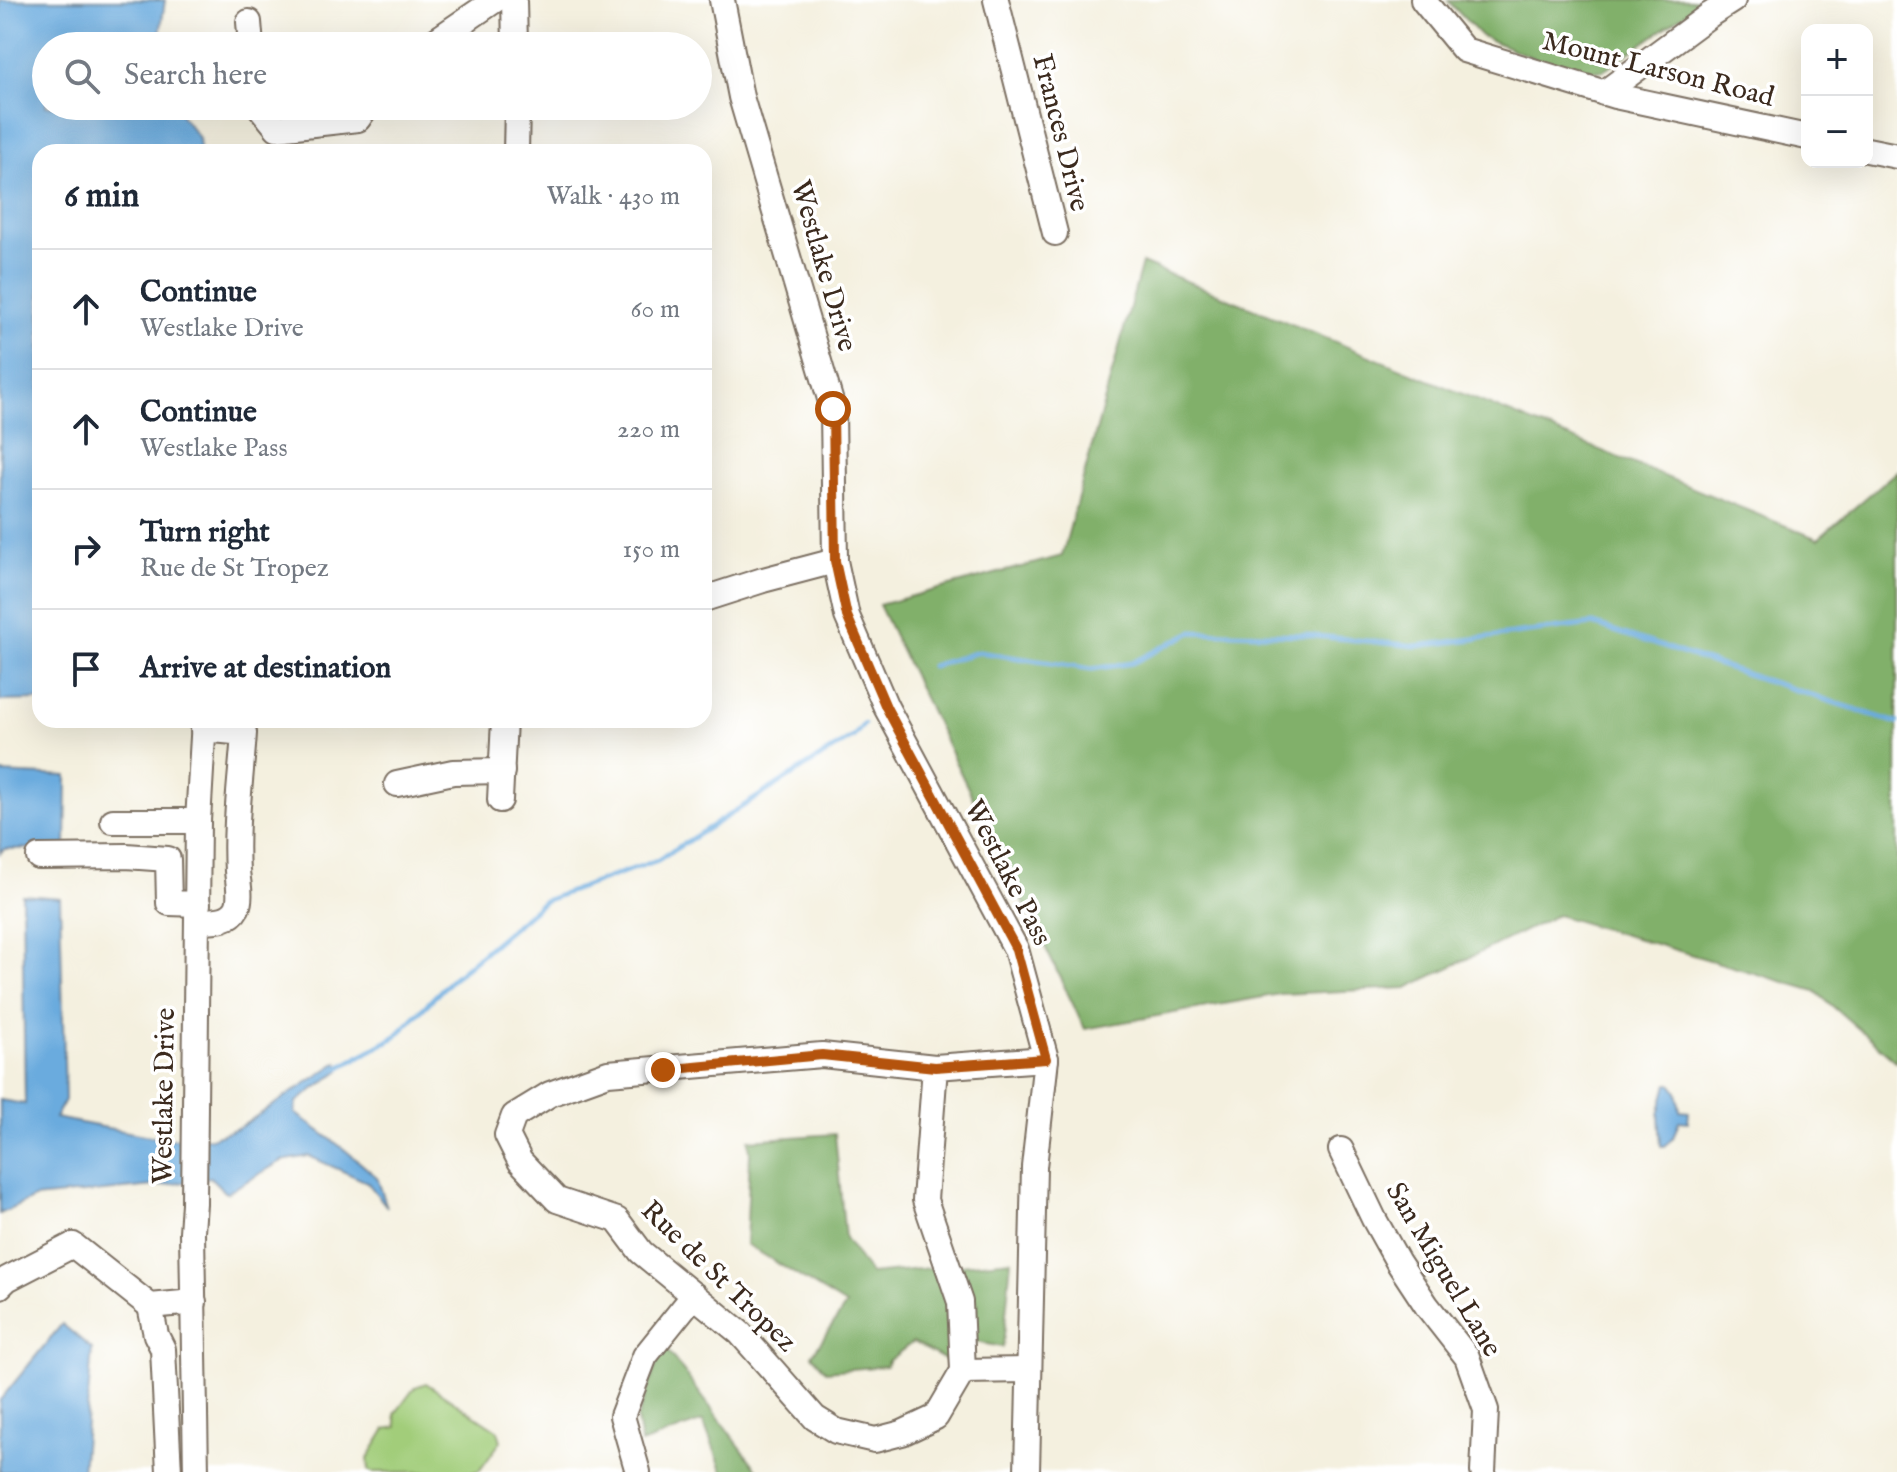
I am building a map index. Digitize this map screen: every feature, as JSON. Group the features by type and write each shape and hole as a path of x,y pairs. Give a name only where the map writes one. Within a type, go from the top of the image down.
{"street":[{"path":"448,32 495,0"},
{"path":"514,0 515,32"},
{"name":"Westlake Drive","path":"722,0 741,97 833,409 835,561"},
{"name":"Frances Drive","path":"996,0 1055,233"},
{"name":"Mount Larson Road","path":"1423,0 1464,50 1604,93 1801,136"},
{"path":"1604,93 1733,0"},
{"path":"270,120 277,128 349,120"},
{"path":"516,144 517,120"},
{"path":"1873,151 1897,156"},
{"path":"712,596 835,561"},
{"name":"Westlake Pass","path":"835,561 847,616 886,707 1016,949 1046,1059 1034,1167 1027,1472"},
{"name":"Westlake Drive","path":"196,1472 192,1232 197,861 203,728"},
{"path":"168,859 169,903 219,920 236,910 239,900 236,850 244,733 221,728"},
{"path":"500,800 504,728"},
{"path":"397,784 453,772 502,771"},
{"path":"113,821 198,821"},
{"path":"39,857 126,856 197,861"},
{"name":"Rue de St Tropez","path":"963,1371 936,1417 902,1433 875,1440 836,1431 815,1418 740,1333 641,1252 617,1220 557,1200 520,1161 507,1135 514,1116 550,1094 608,1073 822,1055 935,1067 1046,1059"},
{"path":"935,1067 925,1200 960,1302 963,1371 1029,1370"},
{"name":"San Miguel Lane","path":"1341,1150 1398,1262 1467,1357 1486,1410 1483,1472"},
{"path":"0,1286 7,1279 73,1245 150,1306 156,1335 163,1349 169,1472"},
{"path":"638,1472 622,1416 645,1356 694,1295"},
{"path":"150,1306 194,1302"}],"green space":[{"path":"1447,0 1705,0 1603,71 1559,69 1481,36"},
{"path":"1142,263 1818,539 1897,471 1897,1062 1815,991 1557,915 1407,988 1280,994 1085,1029 879,605 1062,556"},
{"path":"835,1134 845,1238 870,1274 1011,1260 1003,1347 970,1341 951,1363 913,1342 888,1361 886,1366 826,1371 812,1355 846,1305 746,1244 749,1140"},
{"path":"665,1347 759,1472 723,1472 703,1421 641,1444 637,1419"},
{"path":"426,1383 498,1431 501,1441 480,1470 474,1472 369,1470 368,1458 386,1429 397,1427 395,1414 415,1387"}],"water":[{"path":"0,0 165,0 160,32 32,32 32,120 185,120 199,138 199,144 32,144 32,700 0,701"},
{"path":"0,773 67,776 66,848 4,849 0,853"},
{"path":"22,895 60,898 65,1100 55,1118 165,1139 211,1138 240,1127 338,1062 340,1070 297,1102 295,1113 377,1177 387,1207 367,1182 309,1156 282,1161 226,1193 210,1177 174,1184 34,1198 0,1214 0,1100 25,1104"},
{"path":"1667,1084 1671,1084 1677,1092 1680,1111 1689,1112 1688,1122 1679,1121 1673,1138 1661,1146 1659,1114"},
{"path":"62,1324 92,1349 82,1472 0,1472 0,1400"}],"waterway":[{"path":"932,666 978,652 1092,669 1132,663 1192,632 1306,635 1417,646 1593,624 1897,723"},
{"path":"335,1070 395,1037 451,980 544,901 658,860 854,736 864,724"}],"route":[{"path":"663,1070 822,1055 935,1067 1046,1059 1016,949 886,707 847,616 835,561 833,409"}]}
